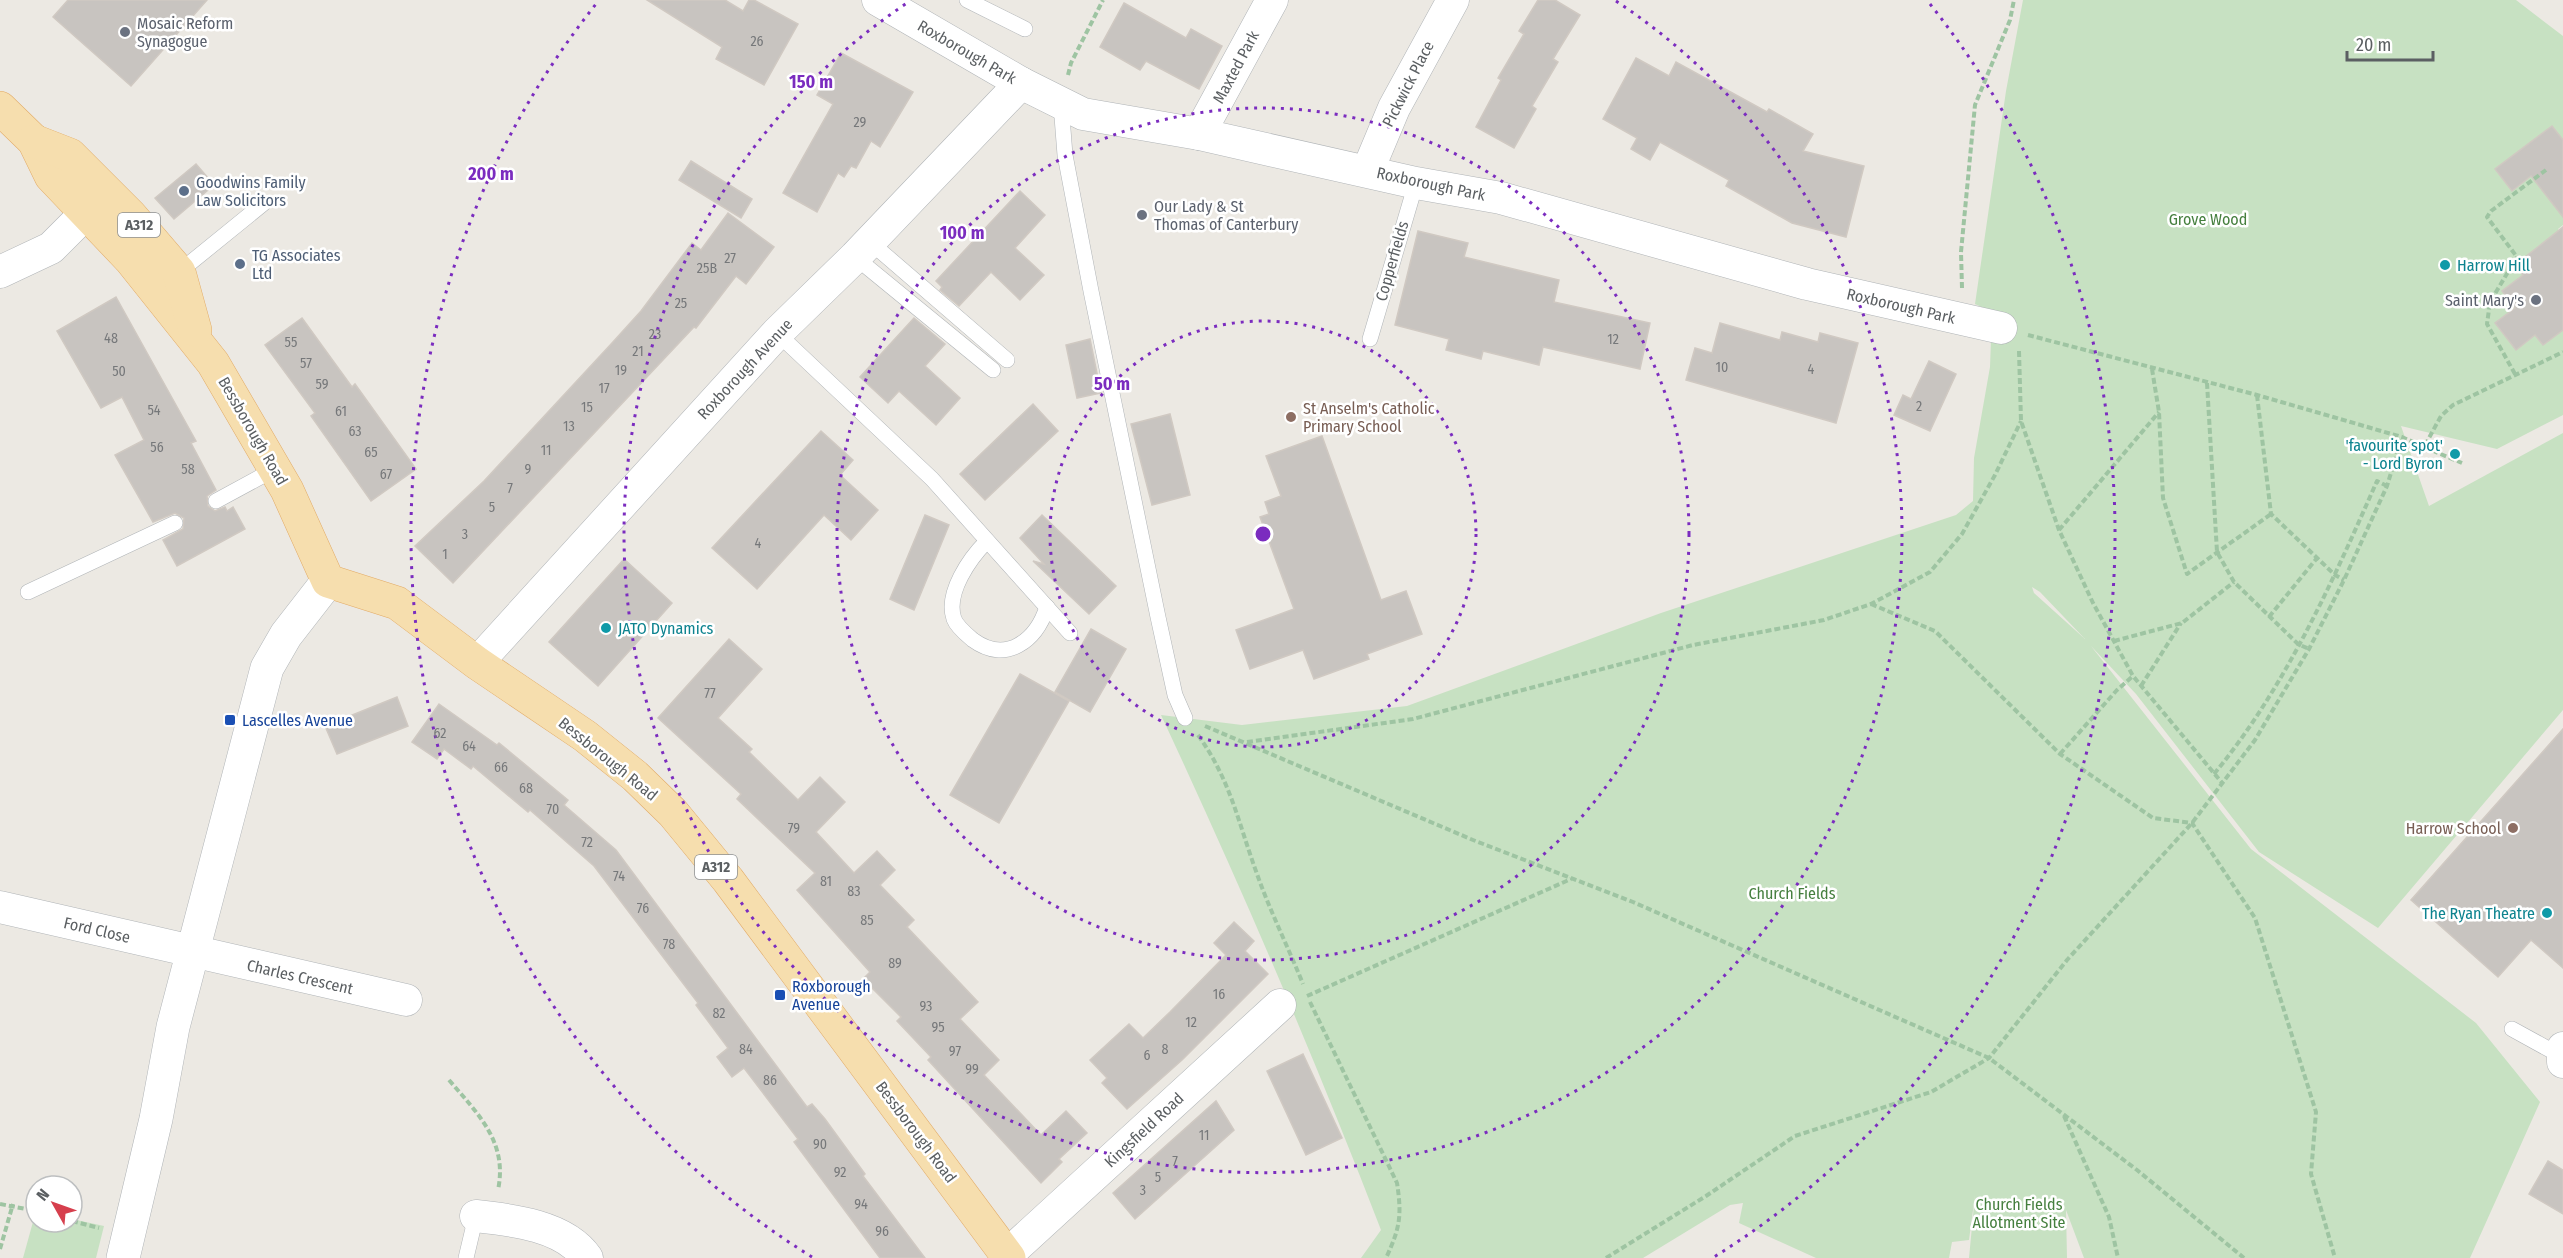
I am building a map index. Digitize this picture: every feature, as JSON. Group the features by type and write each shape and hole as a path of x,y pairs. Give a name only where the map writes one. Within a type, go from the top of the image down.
{"main road":[{"name":"Bessborough Road","path":"0,108 34,141 51,176 130,260 199,344 238,402 275,469 302,520 328,582 397,603 477,663 585,736 635,776 672,813 728,880 1008,1257"},
{"name":"Bessborough Road","path":"34,141 70,155 131,216 179,272 199,344"}],"street":[{"name":"Roxborough Park","path":"878,0 915,9 1021,83 1083,114 1200,134 1368,170 1416,183 1501,198 1807,284 2001,328"},
{"name":"Maxted Park","path":"1200,134 1272,0"},
{"name":"Pickwick Place","path":"1368,170 1394,108 1453,0"},
{"name":"Roxborough Avenue","path":"477,663 777,333 863,249 1021,83"},
{"path":"0,272 51,248 85,214"},
{"path":"123,1258 156,1119 173,1028 267,668 286,635 328,582"},
{"name":"Ford Close","path":"0,908 194,953"},
{"name":"Charles Crescent","path":"194,953 406,1000"},
{"name":"Kingsfield Road","path":"1008,1257 1294,1000"},
{"path":"484,1217 571,1239 587,1258"}],"lane":[{"path":"967,0 1024,29"},
{"path":"1061,104 1065,155 1096,314 1175,695 1185,718"},
{"name":"Copperfields","path":"1370,339 1416,183"},
{"path":"179,272 264,203"},
{"path":"863,249 1007,360"},
{"path":"863,249 993,370"},
{"path":"777,333 932,479 1070,633"},
{"path":"216,501 275,469"},
{"path":"28,592 175,523"},
{"path":"987,541 964,568 953,602 954,620 966,634 983,646 1001,651 1020,644 1038,632 1047,607"},
{"path":"2512,1029 2552,1051 2563,1054"},
{"path":"468,1258 484,1217"}],"path":[{"path":"1061,104 1071,63 1103,0"},
{"path":"1959,320 1964,274 1961,252 1975,105 2010,20 2014,0"},
{"path":"2515,374 2487,324 2490,302 2517,257 2487,217 2491,211 2546,170"},
{"path":"2001,328 2257,395 2402,437 2462,463"},
{"path":"2001,328 2016,340 2021,360 2018,392 2021,421 2059,530 2133,676 2223,784"},
{"path":"2424,447 2441,416 2453,405 2563,352"},
{"path":"2152,369 2159,412 2163,498 2187,574 2271,514"},
{"path":"2207,383 2217,552 2234,582 2298,644 2308,649"},
{"path":"2257,395 2271,514 2335,575 2344,580"},
{"path":"2059,530 2159,412"},
{"path":"1247,742 1413,718 1693,645 1824,620 1871,604 1930,572 1962,534 1995,475 2021,421"},
{"path":"1606,1258 1706,1196 1795,1136 1931,1092 1989,1058 2067,960 2192,823 2255,740 2308,649 2344,580 2387,486 2402,437"},
{"path":"2214,774 2247,734 2298,644 2335,575 2377,481 2387,486"},
{"path":"2269,617 2317,558"},
{"path":"2141,686 2182,623 2234,582"},
{"path":"1871,604 1935,631 2060,754 2153,818 2192,823 2255,918 2316,1112 2312,1174 2335,1258"},
{"path":"2114,641 2182,623"},
{"path":"2060,754 2117,690 2133,676"},
{"path":"1185,718 1247,742 1373,798 1633,902 1989,1058 2244,1258"},
{"path":"1294,1000 1571,879"},
{"path":"449,1080 489,1127 502,1172 484,1217"},
{"path":"2064,1115 2109,1217 2118,1258"},
{"path":"0,1204 24,1207"},
{"path":"0,1249 13,1204"}],"green space":[{"path":"2023,0 2516,0 2563,36 2563,140 2554,129 2498,173 2512,191 2543,167 2563,196 2563,225 2558,229 2563,236 2515,265 2523,275 2502,291 2515,308 2496,323 2516,349 2535,335 2543,345 2563,330 2563,415 2497,449 2401,426 2429,506 2563,433 2563,710 2378,928 2259,852 2136,694 2091,646 2251,849 2476,1023 2540,1102 2470,1258 2084,1258 2066,1210 2067,1258 1969,1258 1975,1195 1969,1240 1952,1242 1949,1258 1816,1258 1739,1223 1743,1203 1730,1205 1643,1258 1361,1258 1381,1230 1276,971 1161,715 1242,725 1407,706 1661,613 1956,515 1973,501 1974,458 1990,367 1992,312 1975,304 2006,91","holes":["2032,587 2040,592 2085,639 2034,593"]},
{"path":"84,1222 104,1226 96,1258 23,1258 30,1234 84,1234"}],"building":[{"name":"Mosaic Reform Synagogue","path":"68,0 207,0 131,86 53,17"},
{"path":"647,0 725,0 743,11 749,0 754,0 798,24 764,85 716,59 722,47"},
{"path":"1538,0 1555,0 1580,15 1553,59 1558,62 1532,106 1536,109 1514,148 1476,127 1501,80 1498,78 1524,34 1519,31"},
{"path":"1124,3 1186,38 1191,29 1222,46 1199,89 1146,61 1140,70 1100,47"},
{"path":"841,53 913,92 880,147 871,141 856,168 851,166 844,177 838,173 817,212 783,193 833,104 817,95"},
{"path":"1636,58 1669,76 1676,62 1767,112 1769,109 1813,134 1803,151 1864,166 1846,237 1792,223 1726,186 1729,180 1660,142 1650,160 1631,149 1637,138 1603,119"},
{"path":"2552,126 2563,140 2563,217 2531,176 2512,191 2495,169"},
{"path":"691,161 752,199 741,218 679,180"},
{"name":"Goodwins Family Law Solicitors","path":"196,164 214,185 174,219 155,198"},
{"path":"1020,191 1045,215 1015,248 1044,275 1020,300 991,272 959,306 940,290 942,287 936,281"},
{"path":"728,213 774,247 746,284 736,276 696,328 694,327 453,583 415,546 484,481 641,311 692,243 701,250"},
{"name":"Saint Mary's","path":"2563,227 2563,330 2543,345 2535,335 2516,350 2495,323 2515,308 2502,291 2523,275 2515,265"},
{"path":"1418,231 1468,243 1464,257 1559,280 1554,302 1650,323 1640,369 1543,347 1539,365 1483,351 1481,359 1446,350 1449,339 1395,325"},
{"path":"116,297 196,441 191,443 216,490 207,496 208,506 215,511 225,507 227,511 233,507 245,529 177,566 163,540 183,529 184,518 175,513 153,522 115,455 144,440 122,397 101,408 57,331"},
{"path":"302,318 352,387 355,384 416,469 371,501 311,416 315,413 265,345"},
{"path":"914,318 945,344 925,366 960,398 936,425 899,391 888,403 860,377"},
{"path":"1720,323 1780,340 1782,332 1818,342 1820,333 1858,343 1836,423 1686,380 1695,348 1712,353"},
{"path":"1090,339 1101,393 1077,398 1066,345"},
{"path":"1929,361 1956,374 1930,431 1894,415 1903,395 1911,399"},
{"path":"1033,404 1058,431 985,500 960,474"},
{"path":"1170,414 1190,495 1152,505 1131,424"},
{"path":"821,431 853,460 840,475 878,510 851,540 824,515 757,589 712,548"},
{"path":"1322,436 1381,600 1406,591 1422,634 1367,654 1369,659 1314,679 1303,650 1250,669 1236,630 1294,609 1260,517 1269,514 1265,502 1281,496 1266,456"},
{"path":"925,515 949,525 914,610 890,599"},
{"path":"1042,515 1116,586 1089,614 1033,561 1044,564 1020,538"},
{"name":"JATO Dynamics","path":"624,559 672,603 598,686 549,642"},
{"path":"1091,629 1126,649 1090,712 1055,692"},
{"path":"729,639 762,669 718,718 752,749 749,752 798,800 820,777 845,802 816,832 854,873 877,851 895,870 880,885 914,920 907,927 978,1002 960,1019 999,1060 984,1075 1041,1135 1066,1111 1087,1133 1059,1159 1062,1162 1041,1183 928,1060 931,1057 897,1021 901,1017 863,979 870,972 797,890 815,873 737,799 741,794 658,718"},
{"path":"1020,674 1069,701 999,823 950,795"},
{"path":"397,697 408,726 337,754 325,726"},
{"path":"439,704 497,745 499,743 568,800 564,805 616,850 807,1107 812,1104 825,1119 865,1174 863,1176 925,1258 880,1258 794,1142 798,1139 744,1068 732,1077 717,1057 728,1048 696,1005 698,1003 594,866 530,810 528,812 473,766 471,769 444,749 437,759 412,742"},
{"name":"Harrow School","path":"2563,729 2563,968 2531,940 2498,977 2411,900"},
{"path":"1234,922 1254,941 1245,951 1268,974 1182,1060 1127,1109 1102,1083 1107,1078 1090,1060 1129,1024 1143,1038 1226,955 1214,943"},
{"path":"1303,1054 1342,1138 1306,1155 1267,1071"},
{"path":"1216,1101 1234,1130 1135,1219 1113,1193"},
{"path":"2548,1161 2563,1170 2563,1214 2529,1194"}],"place":[{"name":"Mosaic Reform Synagogue","path":"125,32"},
{"name":"Goodwins Family Law Solicitors","path":"184,191"},
{"name":"Our Lady & St Thomas of Canterbury","path":"1142,215"},
{"name":"TG Associates Ltd","path":"240,264"},
{"name":"Harrow Hill","path":"2445,265"},
{"name":"Saint Mary's","path":"2536,300"},
{"name":"St Anselm's Catholic Primary School","path":"1291,417"},
{"name":"'favourite spot' - Lord Byron","path":"2455,454"},
{"name":"JATO Dynamics","path":"606,628"},
{"name":"Lascelles Avenue","path":"230,720"},
{"name":"Harrow School","path":"2513,828"},
{"name":"The Ryan Theatre","path":"2547,913"},
{"name":"Roxborough Avenue","path":"780,995"}],"park label":[{"name":"Grove Wood","path":"2208,219"},
{"name":"Church Fields","path":"1792,893"},
{"name":"Church Fields Allotment Site","path":"2019,1213"}]}
